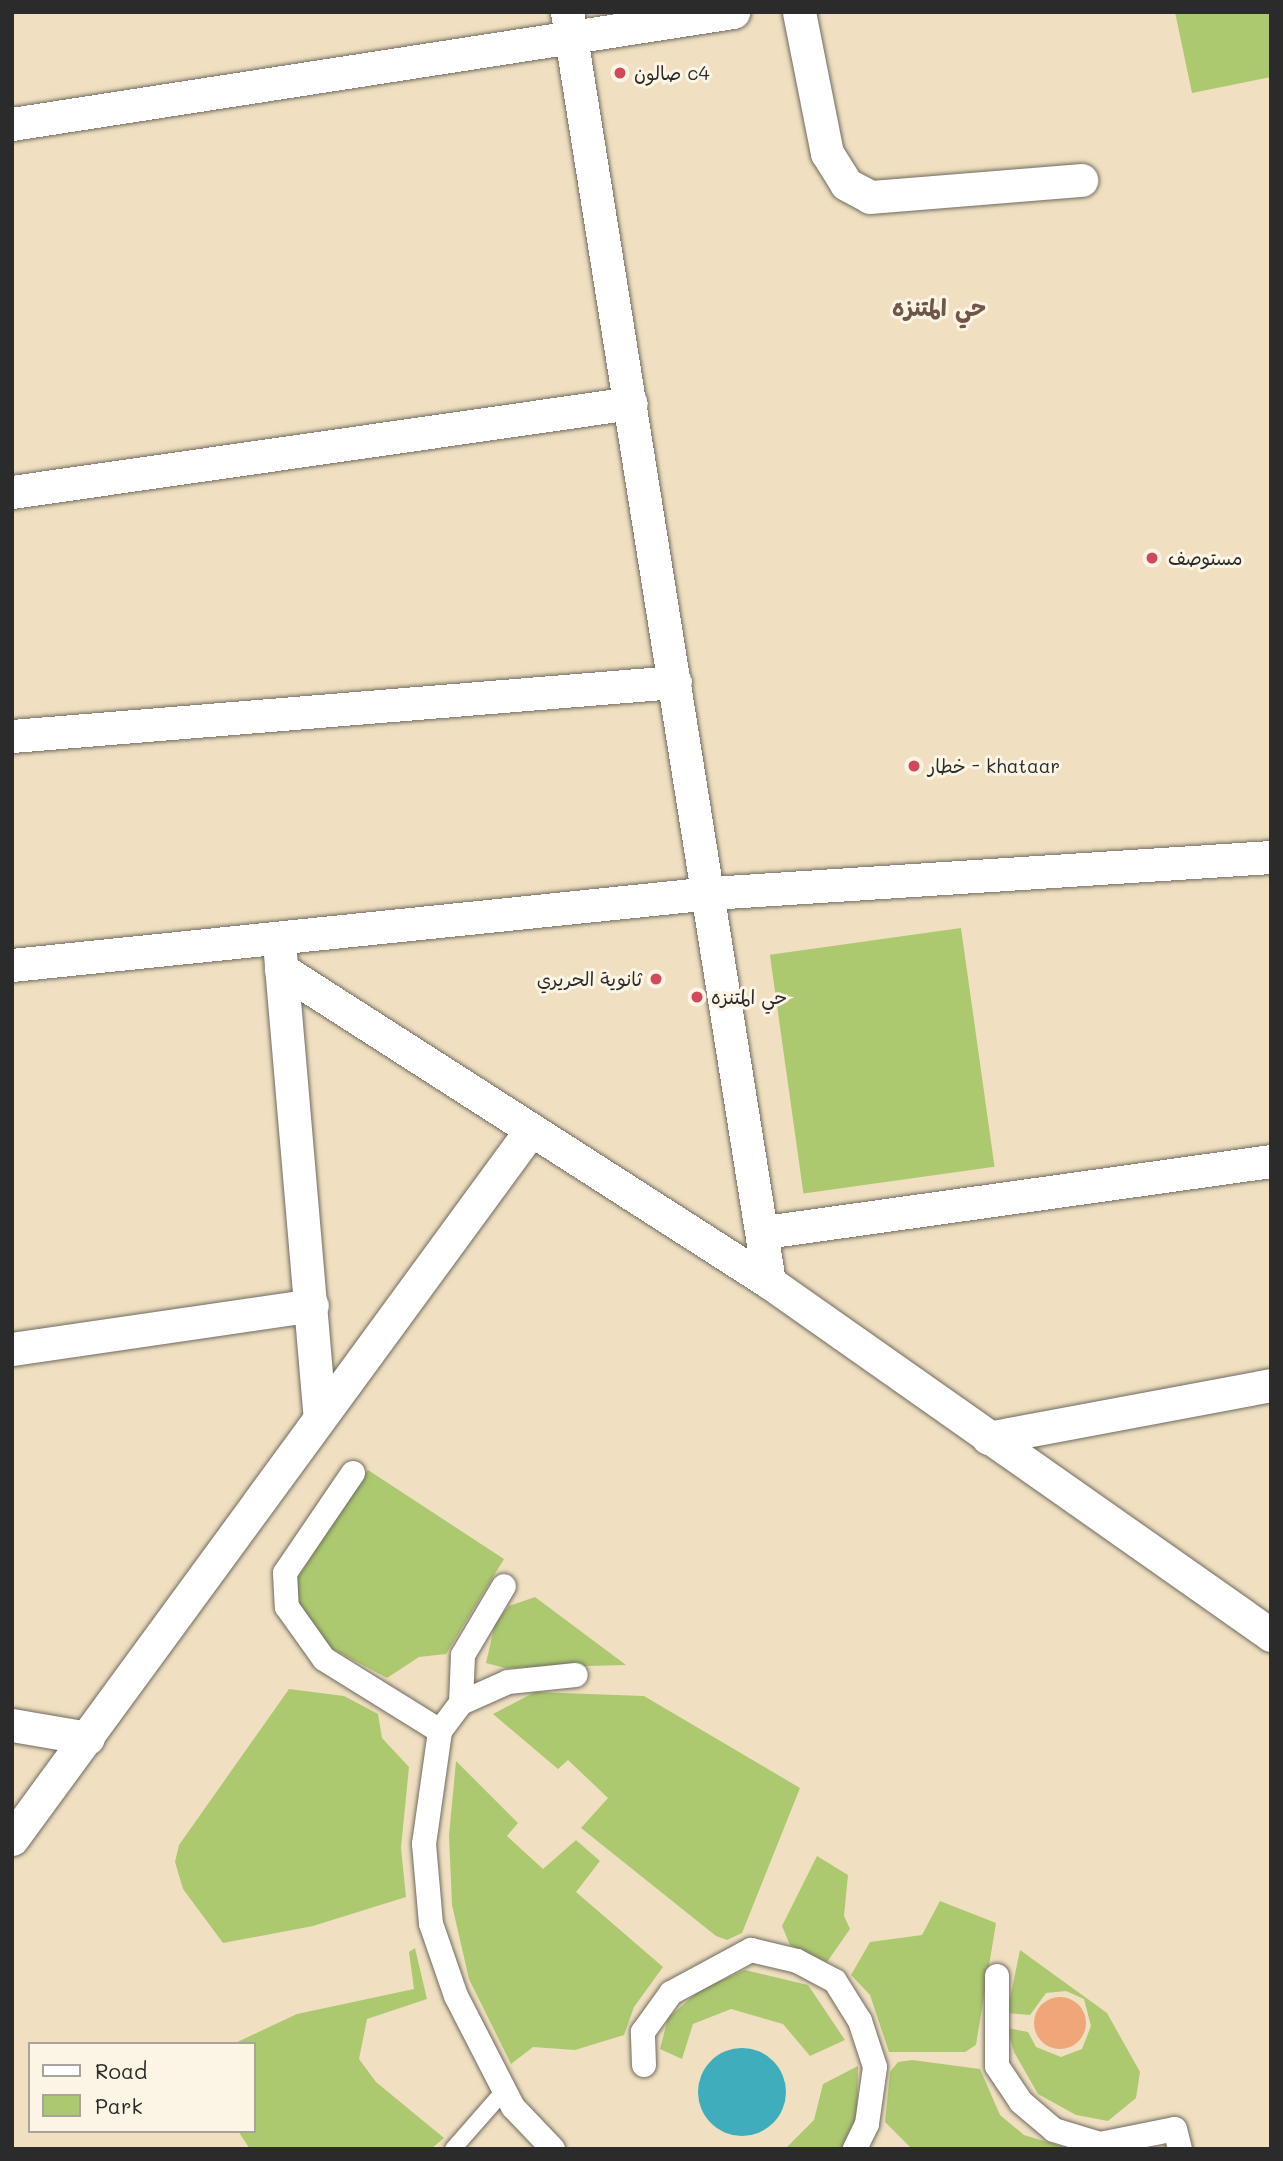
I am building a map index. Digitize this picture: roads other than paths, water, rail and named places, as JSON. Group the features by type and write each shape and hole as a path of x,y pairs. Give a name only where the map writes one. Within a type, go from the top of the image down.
{"street":[{"path":"12,124 569,25 733,12"},
{"path":"799,12 827,153 846,184 870,197 1081,180"},
{"path":"569,25 765,1231 769,1282"},
{"path":"12,492 631,403"},
{"path":"12,736 675,681"},
{"path":"12,965 278,934 711,893 1271,857"},
{"path":"278,934 312,1305 319,1413"},
{"path":"281,969 769,1282 1271,1635"},
{"path":"12,1839 88,1738 319,1413 531,1130"},
{"path":"765,1231 1271,1161"},
{"path":"12,1349 312,1305"},
{"path":"988,1438 1271,1385"},
{"path":"354,1473 285,1573 287,1607 324,1659 440,1731"},
{"path":"461,1703 463,1655 504,1586"},
{"path":"553,2149 504,2091 456,1996 431,1924 424,1844 440,1731 461,1703 508,1682 576,1675"},
{"path":"12,1725 88,1738"},
{"path":"644,2065 643,2032 671,1993 751,1950 797,1961 835,1981 860,2021 871,2055 867,2124 855,2149"},
{"path":"997,1976 997,2066 1021,2102 1054,2130 1100,2144 1175,2129 1180,2149"}],"lane":[{"path":"453,2149 504,2091"}],"water":[{"path":"742,2048 759,2051 773,2061 783,2075 786,2092 783,2109 773,2123 759,2133 742,2136 725,2133 711,2123 701,2109 698,2092 701,2075 711,2061 725,2051"}],"place":[{"name":"صالون c4","path":"620,73"},
{"name":"مستوصف","path":"1152,558"},
{"name":"خطار - khataar","path":"914,766"},
{"name":"ثانوية الحريري","path":"656,979"},
{"name":"حي المتنزه","path":"697,997"}],"district":[{"name":"حي المتنزه","path":"939,307"}]}
